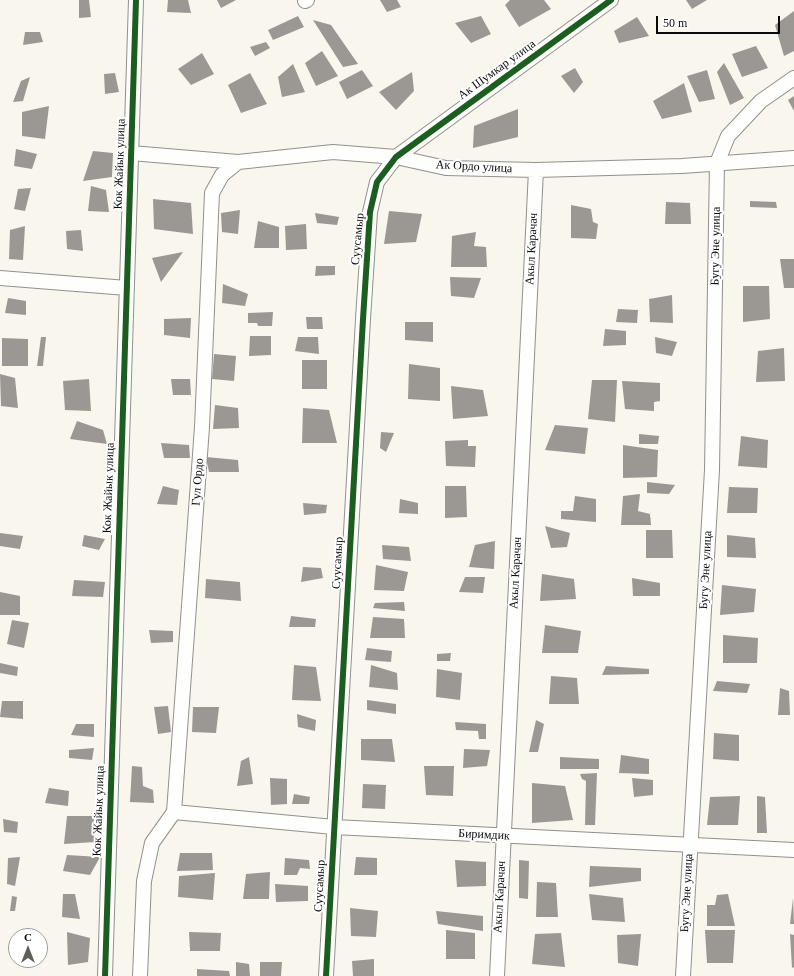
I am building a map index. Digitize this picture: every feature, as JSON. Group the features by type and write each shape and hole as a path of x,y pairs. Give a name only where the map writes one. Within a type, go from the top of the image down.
{"street":[{"name":"Кок Жайык улица","path":"104,976 136,0"},
{"name":"Ак Шумкар улица","path":"396,157 611,0"},
{"path":"717,163 728,136 761,102 794,78"},
{"name":"Ак Ордо улица","path":"131,153 238,162 333,152 396,157 446,168 536,170 682,166 794,158"},
{"name":"Суусамыр","path":"326,976 370,212 377,182 396,157"},
{"name":"Гул Ордо","path":"174,812 202,427 212,194 222,175 238,162"},
{"name":"Бугу Эне улица","path":"683,976 712,470 717,163"},
{"name":"Акыл Карачач","path":"497,976 536,170"},
{"path":"0,278 127,288"},
{"path":"140,976 144,881 152,843 174,812"},
{"name":"Биримдик","path":"174,812 334,827 794,850"}],"building":[{"path":"79,0 89,0 91,17 79,18"},
{"path":"168,0 188,0 191,13 167,12"},
{"path":"217,0 236,0 221,8"},
{"path":"380,0 397,0 401,7 387,12"},
{"path":"510,0 544,0 551,9 519,27 505,5"},
{"path":"686,0 707,0 692,9"},
{"path":"794,11 794,51 784,56 775,25"},
{"path":"298,16 304,27 273,40 268,30"},
{"path":"481,16 491,34 471,43 455,23"},
{"path":"637,17 649,36 619,43 614,31"},
{"path":"313,20 331,25 358,64 343,67"},
{"path":"25,32 40,32 43,42 23,45"},
{"path":"266,42 270,48 255,56 250,47"},
{"path":"756,46 768,68 742,77 732,54"},
{"path":"322,51 338,76 316,86 305,63"},
{"path":"202,53 214,74 191,85 178,69"},
{"path":"724,63 744,98 730,105 717,72"},
{"path":"293,64 305,92 282,97 278,77"},
{"path":"575,68 583,82 574,93 561,76"},
{"path":"362,70 373,86 347,99 339,82"},
{"path":"707,70 715,99 699,102 687,76"},
{"path":"412,72 414,91 396,110 379,92"},
{"path":"115,73 119,92 105,94 104,74"},
{"path":"250,73 267,104 241,113 228,85"},
{"path":"30,77 23,101 13,102 21,81"},
{"path":"684,83 692,112 662,119 653,101"},
{"path":"794,96 794,111 788,100"},
{"path":"49,106 45,139 22,136 22,112"},
{"path":"518,109 518,137 473,148 474,126"},
{"path":"16,149 37,154 32,169 14,166"},
{"path":"93,151 113,153 112,177 83,181"},
{"path":"91,186 106,190 109,212 88,211"},
{"path":"31,188 25,211 14,209 18,189"},
{"path":"153,199 191,203 193,234 154,229"},
{"path":"750,201 776,202 777,208 750,207"},
{"path":"666,202 690,203 691,224 665,224"},
{"path":"571,205 591,209 593,222 598,224 596,239 571,238"},
{"path":"240,210 238,234 222,232 221,213"},
{"path":"389,211 422,214 416,242 384,244"},
{"path":"315,213 339,217 337,225 317,223"},
{"path":"258,221 279,227 279,248 254,248"},
{"path":"306,224 307,249 286,250 285,226"},
{"path":"25,226 23,260 9,259 10,230"},
{"path":"81,230 83,251 67,249 66,231"},
{"path":"476,232 474,246 486,247 487,267 451,267 452,236"},
{"path":"183,252 161,282 152,258"},
{"path":"780,259 794,259 794,288 784,288"},
{"path":"316,266 335,266 335,275 315,276"},
{"path":"450,277 481,278 474,298 451,296"},
{"path":"223,284 248,294 245,306 222,303"},
{"path":"743,286 769,286 770,319 743,322"},
{"path":"672,295 673,323 650,322 649,299"},
{"path":"8,298 26,301 26,315 5,313"},
{"path":"618,309 638,310 637,323 616,322"},
{"path":"273,312 272,326 258,326 257,323 248,323 248,313"},
{"path":"306,317 322,317 323,329 307,329"},
{"path":"191,318 190,338 164,335 164,319"},
{"path":"405,322 433,322 433,342 405,340"},
{"path":"605,329 626,331 626,345 603,346"},
{"path":"250,336 271,336 271,355 249,356"},
{"path":"41,337 46,337 43,366 37,366"},
{"path":"298,337 318,337 319,354 295,351"},
{"path":"655,337 677,342 672,356 656,353"},
{"path":"2,338 28,339 28,366 2,366"},
{"path":"784,348 785,381 756,382 758,351"},
{"path":"214,354 236,356 234,381 212,379"},
{"path":"302,360 327,360 327,389 302,389"},
{"path":"409,364 440,368 440,401 408,399"},
{"path":"0,374 15,378 18,408 1,406"},
{"path":"89,379 91,411 65,410 63,381"},
{"path":"171,379 190,379 191,395 173,395"},
{"path":"592,380 617,380 615,422 588,419"},
{"path":"622,381 660,383 660,401 654,402 654,411 625,409"},
{"path":"451,386 483,390 488,416 453,419"},
{"path":"215,405 238,408 239,428 213,429"},
{"path":"303,408 329,410 337,443 302,443"},
{"path":"77,421 103,430 107,444 70,439"},
{"path":"555,425 588,428 585,454 545,450"},
{"path":"381,432 394,433 386,452 380,448"},
{"path":"639,434 659,436 658,444 639,444"},
{"path":"741,436 768,440 767,468 738,466"},
{"path":"468,440 468,446 476,446 475,467 446,466 445,441"},
{"path":"161,443 189,445 190,458 164,458"},
{"path":"623,445 658,450 657,477 623,478"},
{"path":"206,457 238,460 239,472 209,472"},
{"path":"647,482 675,485 669,494 647,493"},
{"path":"163,486 179,490 177,505 157,504"},
{"path":"445,486 466,486 467,517 445,518"},
{"path":"729,487 758,488 757,513 727,513"},
{"path":"640,494 638,511 650,514 651,525 621,525 623,496"},
{"path":"575,496 596,499 596,522 561,519 561,511 573,511"},
{"path":"400,499 418,503 418,514 399,513"},
{"path":"303,503 327,505 326,513 304,515"},
{"path":"545,526 570,533 567,547 551,548"},
{"path":"646,530 672,530 673,558 646,558"},
{"path":"0,533 23,536 20,549 0,546"},
{"path":"84,535 105,539 99,550 82,546"},
{"path":"727,535 755,538 756,558 727,557"},
{"path":"495,541 494,569 469,567 475,545"},
{"path":"382,545 409,547 411,561 383,559"},
{"path":"376,565 408,572 404,591 374,590"},
{"path":"303,567 321,568 323,578 301,582"},
{"path":"542,574 574,579 576,599 540,601"},
{"path":"465,577 485,577 483,593 459,592"},
{"path":"632,578 660,583 660,596 633,596"},
{"path":"206,579 240,582 241,601 205,598"},
{"path":"74,580 105,582 103,597 72,596"},
{"path":"722,585 756,589 754,612 720,615"},
{"path":"0,592 20,596 20,615 0,615"},
{"path":"404,602 405,611 373,608 375,603"},
{"path":"291,616 316,619 315,627 289,627"},
{"path":"373,617 404,619 405,638 370,638"},
{"path":"12,620 29,623 24,648 7,644"},
{"path":"545,625 581,631 578,653 542,653"},
{"path":"149,630 173,631 173,642 151,643"},
{"path":"723,635 758,638 757,663 723,663"},
{"path":"367,648 392,651 391,662 365,660"},
{"path":"451,653 450,661 437,661 437,654"},
{"path":"0,663 18,667 17,676 0,673"},
{"path":"294,665 316,667 321,701 292,700"},
{"path":"371,665 397,673 398,690 369,687"},
{"path":"606,666 649,669 649,674 602,675"},
{"path":"437,669 462,673 460,700 436,697"},
{"path":"551,676 577,678 579,704 549,704"},
{"path":"717,681 750,684 747,693 713,691"},
{"path":"780,688 789,691 790,715 778,715"},
{"path":"367,700 396,704 396,714 367,710"},
{"path":"2,701 23,701 23,719 0,717"},
{"path":"168,706 171,732 158,734 154,707"},
{"path":"193,707 219,707 216,733 192,732"},
{"path":"297,714 316,720 315,731 298,727"},
{"path":"536,720 544,724 538,752 529,752"},
{"path":"455,722 486,724 486,739 479,739 478,731 456,730"},
{"path":"76,724 94,724 94,737 71,735"},
{"path":"714,733 739,735 739,761 713,759"},
{"path":"361,739 392,739 395,762 361,760"},
{"path":"94,748 92,760 69,758 69,750"},
{"path":"464,749 490,750 487,766 463,768"},
{"path":"621,755 649,759 649,774 619,773"},
{"path":"249,757 253,784 237,786 241,761"},
{"path":"560,757 599,759 599,769 560,769"},
{"path":"132,766 142,767 143,786 153,790 154,803 130,802"},
{"path":"424,766 454,766 453,796 426,795"},
{"path":"597,773 595,825 585,825 586,781 582,779 580,774"},
{"path":"270,778 287,779 287,804 271,805"},
{"path":"632,778 653,780 653,795 634,797"},
{"path":"532,783 565,786 573,820 532,823"},
{"path":"363,784 386,785 385,809 362,808"},
{"path":"49,788 69,791 68,806 45,803"},
{"path":"294,794 310,797 309,804 292,804"},
{"path":"740,796 738,825 707,825 710,797"},
{"path":"757,796 765,797 767,833 757,833"},
{"path":"67,816 94,816 95,842 64,844"},
{"path":"3,819 18,822 17,833 4,832"},
{"path":"180,853 212,853 213,870 177,871"},
{"path":"67,855 100,857 90,875 63,871"},
{"path":"20,857 15,886 7,884 8,858"},
{"path":"356,857 377,858 377,875 354,875"},
{"path":"285,858 309,860 310,869 300,868 297,875 284,875"},
{"path":"455,860 486,862 486,886 457,887"},
{"path":"519,860 529,861 528,899 519,898"},
{"path":"590,866 641,868 641,881 589,887"},
{"path":"270,872 269,899 243,899 246,874"},
{"path":"215,873 213,900 178,897 179,876"},
{"path":"537,882 556,883 558,917 536,917"},
{"path":"275,884 308,886 308,901 276,902"},
{"path":"63,894 75,894 80,919 62,917"},
{"path":"589,894 623,898 625,922 592,920"},
{"path":"728,894 735,926 707,926 707,905 715,905 717,895"},
{"path":"12,896 17,897 15,911 10,911"},
{"path":"793,898 794,924 790,924"},
{"path":"350,908 378,911 376,937 351,936"},
{"path":"436,911 483,916 483,931 438,924"},
{"path":"446,930 475,933 475,959 446,959"},
{"path":"705,930 735,930 733,963 707,963"},
{"path":"67,932 90,938 88,962 68,965"},
{"path":"189,932 221,933 220,951 190,951"},
{"path":"561,933 565,967 532,964 535,934"},
{"path":"641,934 638,966 618,963 617,935"},
{"path":"790,934 794,935 794,967 792,968"},
{"path":"374,959 374,976 353,976 352,961"},
{"path":"236,962 249,964 250,976 236,976"},
{"path":"260,962 282,962 281,976 260,976"},
{"path":"197,969 229,971 230,976 197,976"}],"cycle path":[{"path":"105,976 136,0"},
{"path":"326,976 363,319 370,212 377,182 396,157 611,0"}]}
